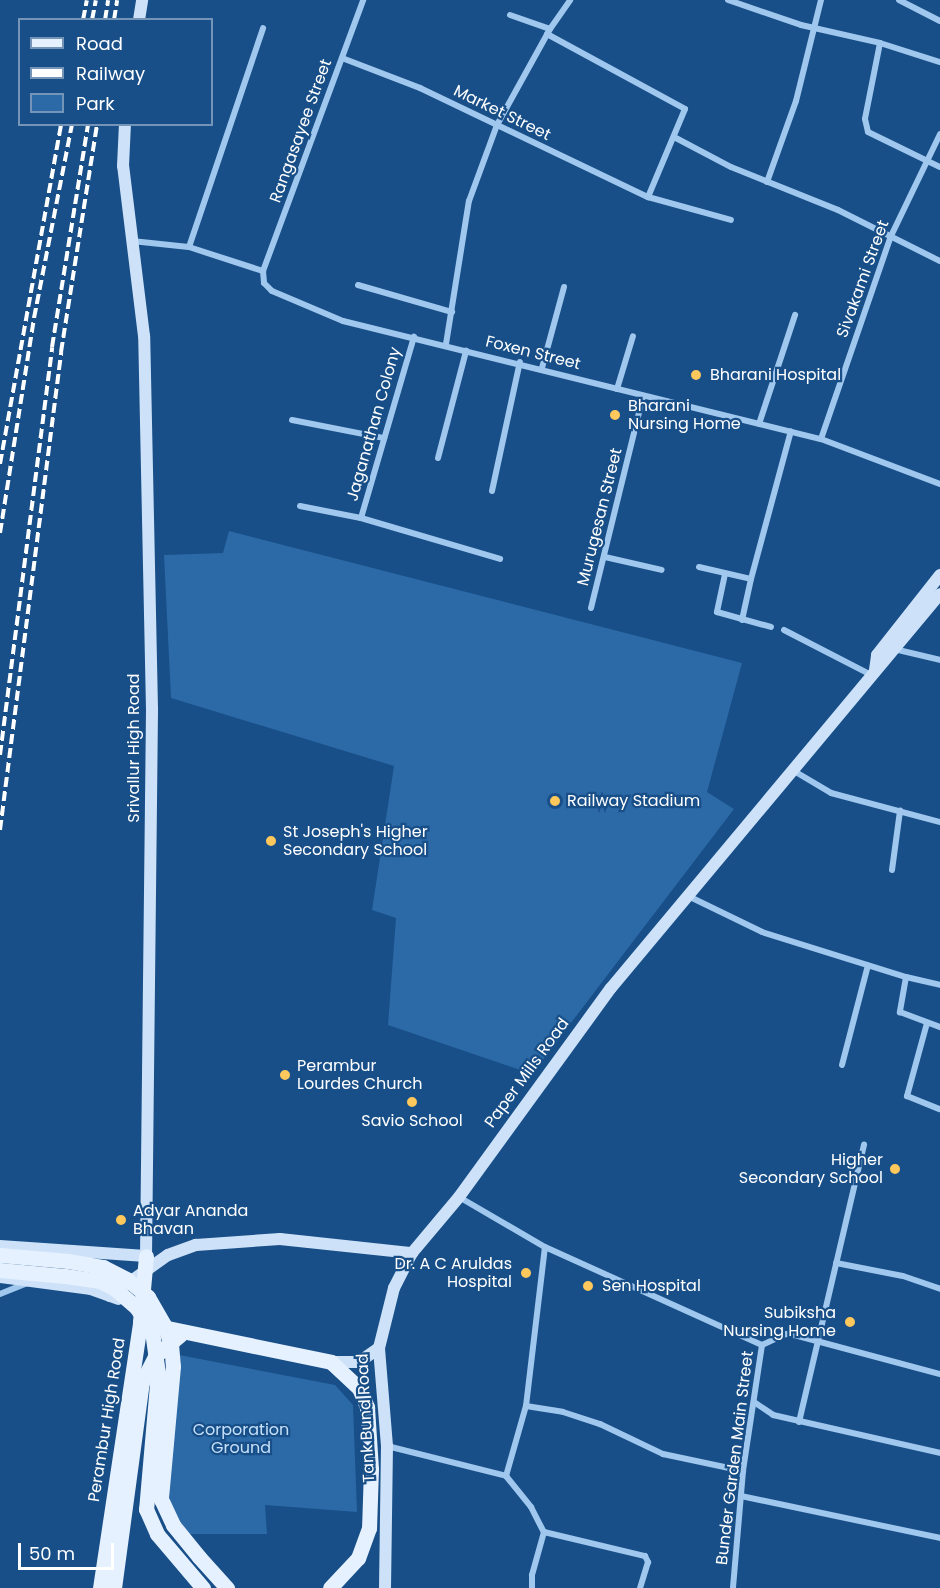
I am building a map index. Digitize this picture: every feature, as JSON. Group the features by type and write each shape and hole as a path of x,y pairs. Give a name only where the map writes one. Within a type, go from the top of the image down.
{"main road":[{"path":"139,18 142,0"},
{"name":"Srivallur High Road","path":"125,126 123,166 144,336 152,709 145,1263"},
{"name":"Paper Mills Road","path":"890,647 940,575"},
{"name":"Paper Mills Road","path":"412,1253 459,1197 611,988 687,895 794,771 873,672 877,655 890,647 940,594"},
{"path":"110,1296 145,1263 196,1245 243,1239 280,1239 412,1253"},
{"path":"0,1246 145,1263"},
{"name":"Tank Bund Road","path":"385,1588 387,1446 379,1348 394,1288 412,1253"},
{"path":"0,1255 103,1267 128,1280 157,1310 171,1344 173,1366 160,1498 173,1525 227,1588"},
{"name":"Perambur High Road","path":"100,1588 140,1315 145,1263"},
{"path":"0,1270 100,1281 127,1298 147,1323 152,1331 158,1373 146,1509 157,1534 203,1588"},
{"path":"0,1277 91,1289 110,1296 157,1326 331,1362 359,1362 379,1348"},
{"path":"114,1588 142,1382 154,1356 166,1343 186,1332"},
{"path":"330,1588 358,1558 369,1528 371,1469 367,1407 359,1388 331,1362"}],"street":[{"name":"Rangasayee Street","path":"263,271 363,0"},
{"path":"446,344 469,201 497,125 548,31 570,0"},
{"path":"728,0 813,28 880,43 940,62"},
{"path":"767,182 796,101 821,0"},
{"path":"899,0 940,21"},
{"path":"510,15 548,31 683,107 685,114 648,197"},
{"path":"189,246 263,28"},
{"path":"880,43 865,119 868,132 878,140 940,167"},
{"name":"Market Street","path":"342,58 497,125 648,197 731,220"},
{"name":"Sivakami Street","path":"821,439 891,236 940,134"},
{"path":"674,137 767,182 891,236 940,261"},
{"path":"132,242 189,246 263,271"},
{"name":"Foxen Street","path":"263,271 264,283 272,291 343,321 520,362 643,397 821,439 940,484"},
{"path":"358,285 452,312"},
{"path":"542,368 564,287"},
{"path":"759,424 795,315"},
{"path":"617,389 633,336"},
{"name":"Jaganathan Colony","path":"361,518 414,337"},
{"path":"438,458 466,351"},
{"path":"492,491 520,362"},
{"name":"Murugesan Street","path":"591,608 643,397"},
{"path":"292,420 384,438"},
{"path":"742,620 791,431"},
{"path":"300,506 361,518 500,559"},
{"path":"605,557 662,570"},
{"path":"699,567 751,579"},
{"path":"725,574 717,612 771,627"},
{"path":"784,630 873,672"},
{"path":"890,647 940,660"},
{"path":"794,771 831,793 940,822"},
{"path":"892,870 900,811"},
{"path":"687,895 762,932 906,977 940,985"},
{"path":"842,1065 868,965"},
{"path":"906,977 900,1011 940,1027"},
{"path":"927,1023 907,1096 940,1109"},
{"path":"799,1422 864,1144"},
{"name":"Bunder Garden Main Street","path":"459,1197 545,1247 762,1346 743,1471 733,1588"},
{"path":"506,1476 526,1406 545,1247"},
{"path":"836,1263 903,1276 940,1289"},
{"path":"0,1294 31,1281"},
{"path":"762,1346 786,1334 819,1339 940,1374"},
{"path":"754,1402 773,1415 940,1453"},
{"path":"526,1406 563,1412 600,1424 663,1454 743,1471"},
{"path":"387,1446 506,1476 531,1507 544,1532 532,1575 532,1588"},
{"path":"741,1496 940,1538"},
{"path":"544,1532 645,1556 648,1562 640,1588"}],"green space":[{"name":"Railway Stadium","path":"229,531 742,663 707,792 734,809 532,1074 388,1025 396,918 372,910 394,766 171,698 164,555 223,553"},
{"name":"Corporation Ground","path":"174,1354 335,1385 353,1405 357,1512 265,1505 267,1534 184,1534 170,1501 168,1475"}],"railway":[{"path":"83,18 87,0"},
{"path":"92,18 96,0"},
{"path":"105,18 108,0"},
{"path":"114,18 117,0"},
{"path":"0,464 61,126"},
{"path":"0,533 34,318 72,126"},
{"path":"0,755 52,347 88,126"},
{"path":"0,830 61,352 97,126"}],"place":[{"name":"Bharani Hospital","path":"696,375"},
{"name":"Bharani Nursing Home","path":"615,415"},
{"name":"Railway Stadium","path":"555,801"},
{"name":"St Joseph's Higher Secondary School","path":"271,841"},
{"name":"Perambur Lourdes Church","path":"285,1075"},
{"name":"Savio School","path":"412,1102"},
{"name":"Higher Secondary School","path":"895,1169"},
{"name":"Adyar Ananda Bhavan","path":"121,1220"},
{"name":"Dr. A C Aruldas Hospital","path":"526,1273"},
{"name":"Sen Hospital","path":"588,1286"},
{"name":"Subiksha Nursing Home","path":"850,1322"}]}
